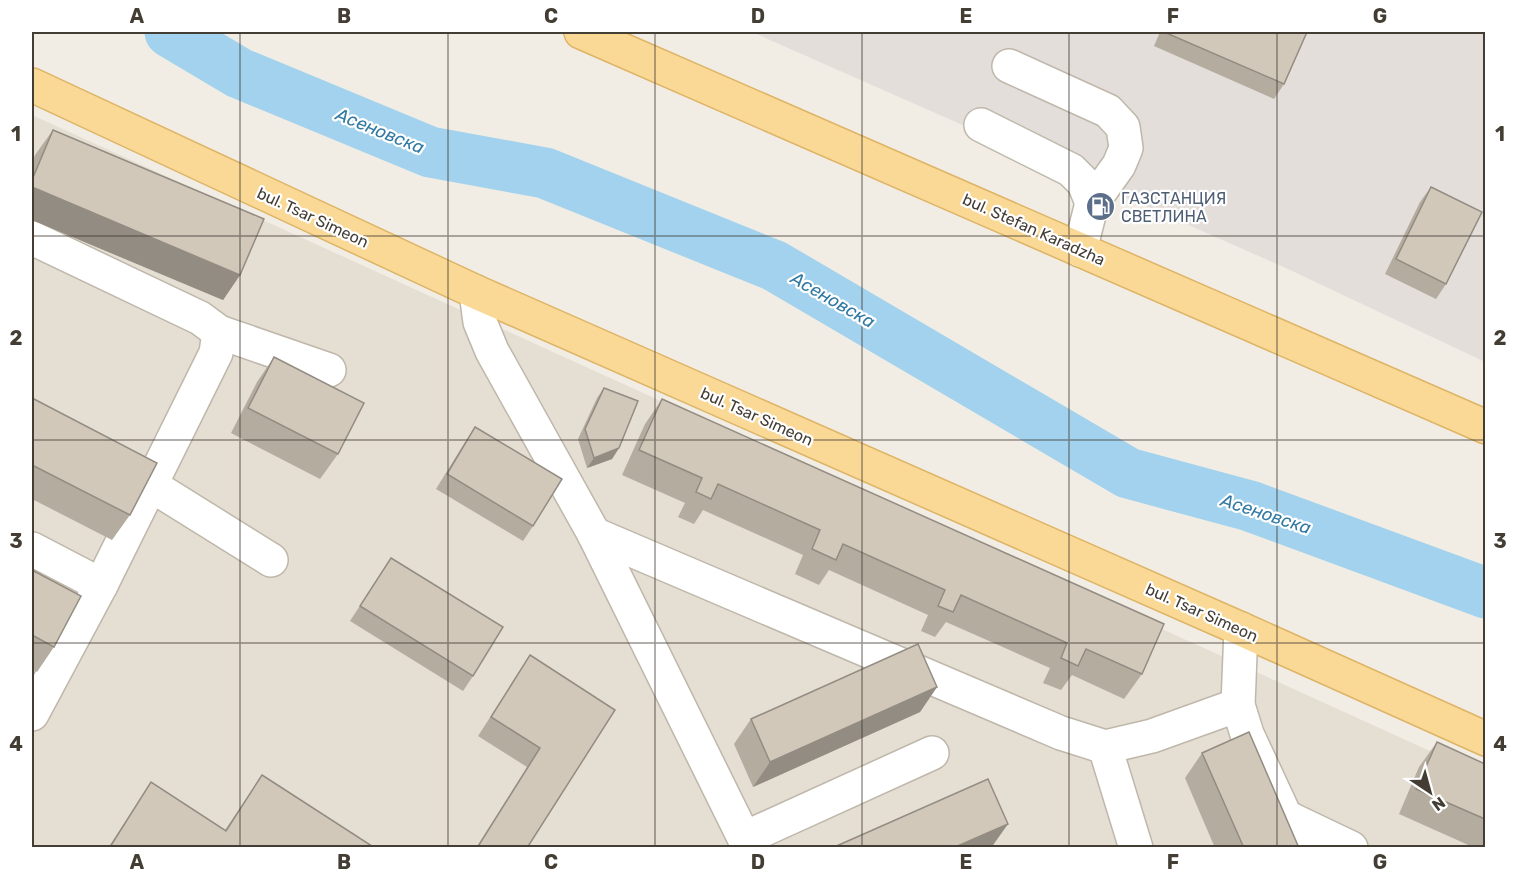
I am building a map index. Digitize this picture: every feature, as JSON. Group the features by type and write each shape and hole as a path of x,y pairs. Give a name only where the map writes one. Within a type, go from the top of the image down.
{"main road":[{"name":"bul. Stefan Karadzha","path":"582,32 1485,427"},
{"name":"bul. Tsar Simeon","path":"32,87 476,292 1485,739"}],"street":[{"path":"1009,66 1108,111 1123,127 1126,148 1119,165 1092,203 1080,250"},
{"path":"981,125 1071,170 1084,183 1092,203"},
{"path":"32,238 200,318 219,332 329,370"},
{"path":"476,292 480,322 492,351 594,534 747,843 932,753"},
{"path":"32,714 101,585 216,352 219,332"},
{"path":"101,456 150,483 271,560"},
{"path":"594,534 1061,733 1105,747 1152,736 1238,705"},
{"path":"32,549 101,585"},
{"path":"1241,629 1238,705 1247,734 1300,848"},
{"path":"1105,747 1136,848"},
{"path":"1286,817 1351,848"}],"shaded area":[{"path":"752,32 1485,32 1485,362 1288,269"},
{"path":"32,115 1485,776 1485,847 32,848"}],"building":[{"path":"1164,32 1307,32 1284,84"},
{"path":"53,130 264,219 240,275 32,187 32,180"},
{"path":"1431,187 1482,212 1446,284 1396,259"},
{"path":"274,357 364,403 338,454 248,408"},
{"path":"604,388 638,401 619,448 594,458 585,429"},
{"path":"32,398 157,463 130,515 32,465"},
{"path":"662,399 1164,624 1142,674 1086,649 1078,666 1061,658 1067,643 961,595 953,612 938,606 945,590 843,544 836,560 812,549 820,530 718,484 711,499 696,492 702,478 639,450"},
{"path":"475,427 562,479 533,526 447,474"},
{"path":"391,558 503,627 473,676 360,606"},
{"path":"32,570 81,596 54,647 32,635"},
{"path":"918,644 937,687 770,762 751,719"},
{"path":"530,655 615,710 527,848 477,848 540,748 491,717"},
{"path":"1249,732 1299,848 1244,848 1202,753"},
{"path":"1437,742 1485,764 1485,819 1416,789"},
{"path":"262,775 375,848 110,847 151,782 226,831"},
{"path":"988,779 1008,824 953,848 832,848"}],"waterway":[{"name":"Асеновска","path":"170,32 239,73 430,152 545,173 775,266 1128,473 1250,506 1486,593"}],"place":[{"name":"ГАЗСТАНЦИЯ СВЕТЛИНА","path":"1100,207"}]}
